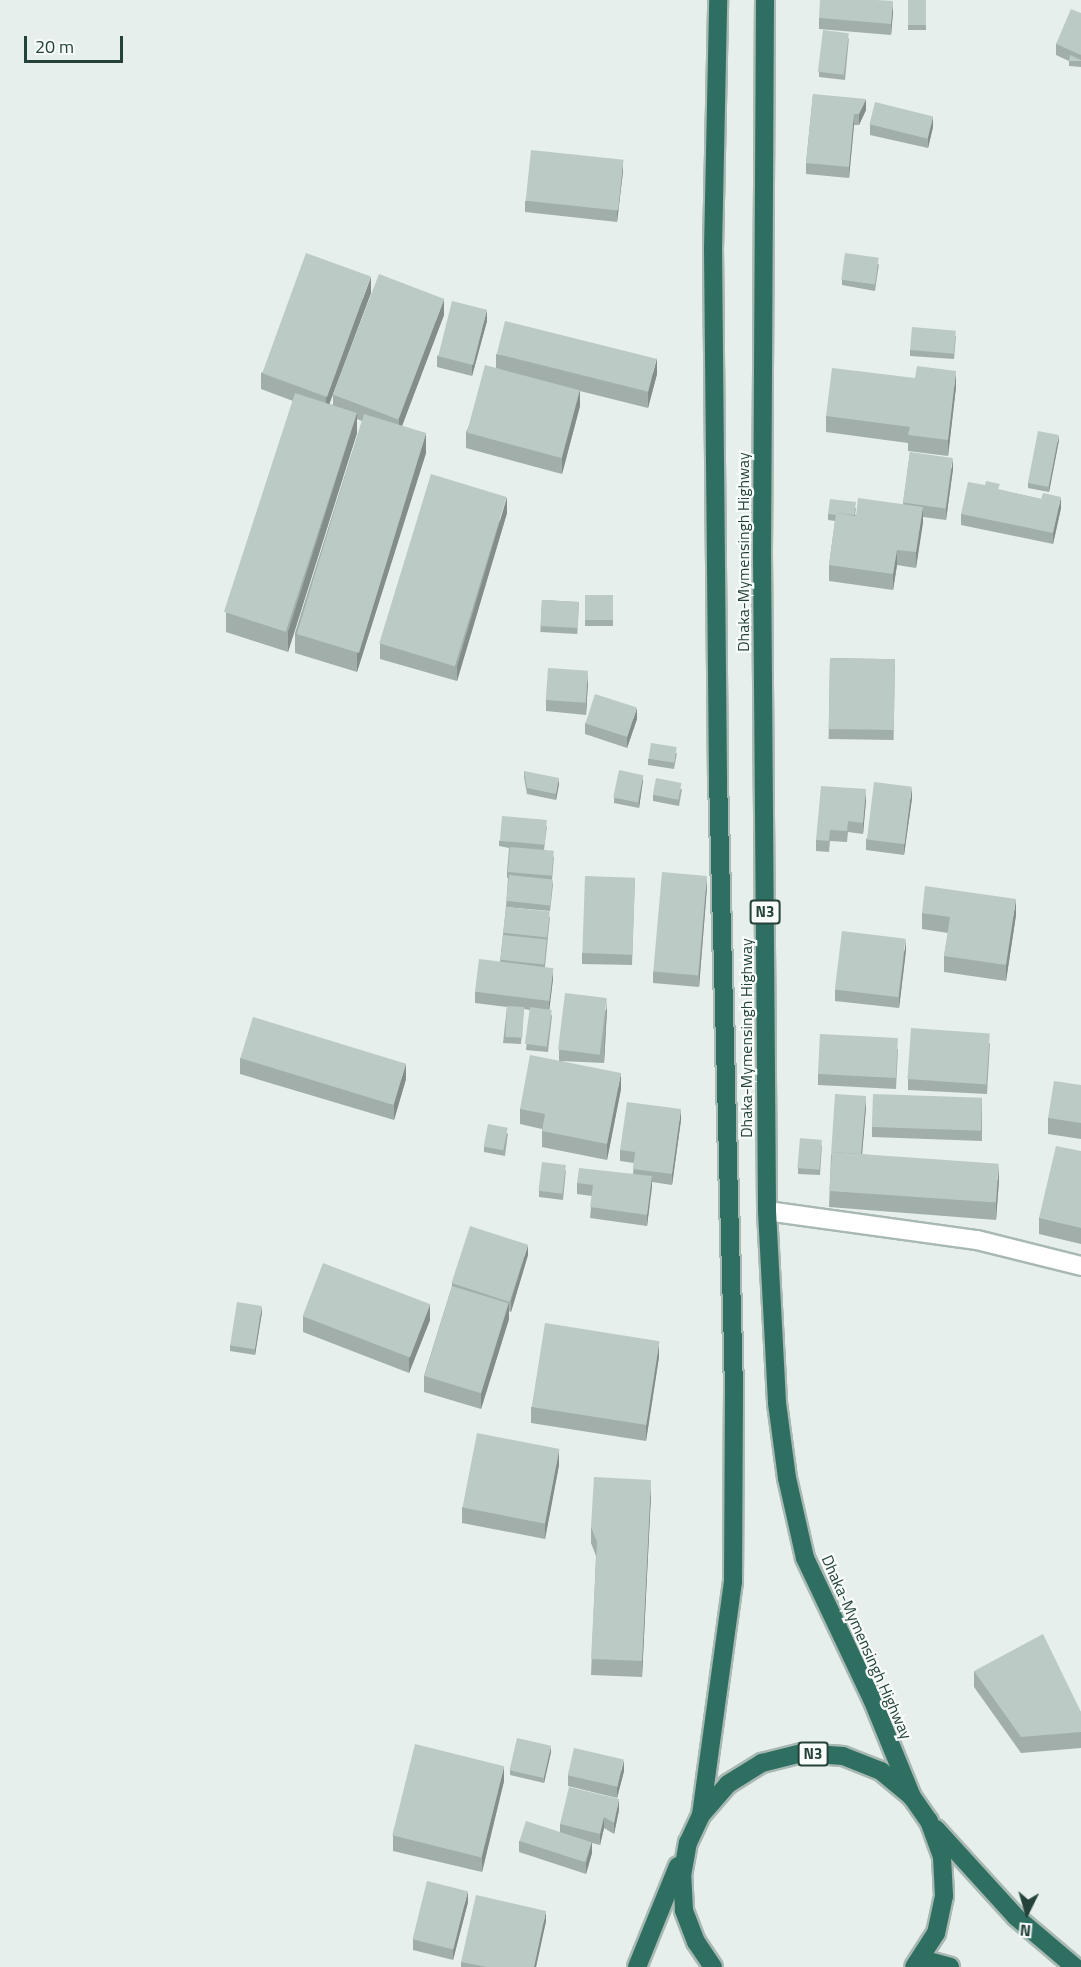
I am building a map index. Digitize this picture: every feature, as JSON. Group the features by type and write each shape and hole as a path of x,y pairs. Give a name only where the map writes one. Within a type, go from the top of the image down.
{"highway":[{"name":"Dhaka-Mymensingh Highway","path":"701,1815 733,1582 734,1389 718,778 713,249 718,0"},
{"name":"Dhaka-Mymensingh Highway","path":"765,0 762,566 767,1211 777,1403 787,1478 806,1558 832,1619 872,1699 912,1797"},
{"name":"N3","path":"637,1967 701,1815 728,1784 762,1763 802,1753 843,1756 881,1771 912,1797 929,1821 942,1857 944,1896 936,1933 918,1963"},
{"path":"929,1821 1016,1917 1075,1967"},
{"name":"N3","path":"688,1843 682,1876 684,1910 696,1942 712,1967"},
{"path":"918,1963 950,1967"}],"street":[{"path":"767,1211 976,1240 1081,1266"}],"building":[{"path":"820,0 893,1 891,24 819,18"},
{"path":"908,0 926,0 926,25 908,25"},
{"path":"1071,9 1081,13 1081,55 1056,44"},
{"path":"823,30 849,33 844,75 818,72"},
{"path":"1070,55 1081,60 1081,61 1069,61"},
{"path":"813,94 866,99 859,114 854,114 849,167 806,163"},
{"path":"875,102 933,117 928,139 869,124"},
{"path":"531,150 623,160 618,210 526,201"},
{"path":"306,253 371,277 327,397 262,373"},
{"path":"845,253 879,258 875,284 841,280"},
{"path":"379,274 444,299 398,420 333,394"},
{"path":"452,301 487,310 473,365 438,356"},
{"path":"505,321 656,359 648,392 497,354"},
{"path":"912,327 956,331 954,354 910,350"},
{"path":"485,365 580,390 562,458 467,433"},
{"path":"917,366 956,371 948,440 908,435 910,427 826,416 832,368 915,378"},
{"path":"295,393 357,413 286,632 224,612"},
{"path":"364,414 426,433 359,653 297,634"},
{"path":"1038,431 1059,435 1049,487 1028,483"},
{"path":"910,452 953,458 945,508 903,503"},
{"path":"431,474 507,497 455,666 379,643"},
{"path":"986,481 1000,484 998,489 1041,499 1043,493 1061,497 1053,533 961,514 968,482 985,485"},
{"path":"858,498 923,507 916,552 897,550 893,574 829,565 836,513 856,516"},
{"path":"830,499 856,502 854,515 828,514"},
{"path":"585,595 613,595 613,620 585,620"},
{"path":"542,600 579,602 578,628 541,626"},
{"path":"830,658 895,659 894,730 829,729"},
{"path":"548,668 588,671 586,703 546,700"},
{"path":"595,694 637,708 627,737 585,723"},
{"path":"651,743 677,747 674,763 648,759"},
{"path":"619,770 643,775 638,803 613,797"},
{"path":"524,771 559,778 556,794 527,788"},
{"path":"656,778 682,783 678,800 653,795"},
{"path":"874,782 912,787 905,844 867,840"},
{"path":"821,786 866,789 863,823 848,821 847,831 830,830 829,841 816,840"},
{"path":"502,816 547,820 545,845 500,841"},
{"path":"510,847 554,851 552,876 508,872"},
{"path":"662,872 707,876 698,976 653,972"},
{"path":"509,875 553,880 550,905 506,901"},
{"path":"585,876 635,878 632,955 582,953"},
{"path":"925,886 1016,899 1006,965 944,956 950,917 922,913"},
{"path":"506,907 550,912 547,937 503,933"},
{"path":"842,931 906,939 898,997 835,990"},
{"path":"503,935 547,940 544,964 500,960"},
{"path":"479,959 553,968 549,1001 475,992"},
{"path":"565,993 607,998 600,1055 558,1050"},
{"path":"507,1006 524,1007 522,1038 505,1037"},
{"path":"530,1007 552,1010 547,1047 525,1044"},
{"path":"253,1017 406,1064 393,1105 240,1058"},
{"path":"911,1028 990,1034 986,1084 907,1079"},
{"path":"820,1034 898,1038 896,1078 818,1074"},
{"path":"530,1055 621,1073 607,1144 542,1131 545,1114 520,1109"},
{"path":"1054,1081 1081,1085 1081,1123 1048,1118"},
{"path":"835,1094 866,1096 861,1154 832,1152 831,1155"},
{"path":"873,1094 982,1098 981,1131 872,1127"},
{"path":"627,1102 681,1109 672,1174 633,1169 635,1152 620,1150"},
{"path":"488,1124 508,1128 503,1150 484,1147"},
{"path":"800,1138 822,1140 819,1170 797,1168"},
{"path":"1056,1146 1081,1151 1081,1228 1039,1218"},
{"path":"832,1152 999,1164 996,1203 829,1191"},
{"path":"542,1162 566,1165 562,1194 538,1191"},
{"path":"579,1168 652,1176 647,1215 590,1207 593,1185 577,1183"},
{"path":"470,1226 528,1245 509,1302 451,1283"},
{"path":"323,1263 430,1304 410,1357 303,1316"},
{"path":"452,1286 508,1303 481,1393 425,1376"},
{"path":"237,1302 262,1306 255,1349 230,1345"},
{"path":"545,1323 660,1341 646,1425 532,1407"},
{"path":"477,1433 559,1449 545,1524 462,1508"},
{"path":"594,1477 651,1480 642,1661 591,1659 597,1542 591,1527"},
{"path":"1043,1634 1081,1712 1081,1732 1021,1737 974,1671"},
{"path":"517,1738 551,1746 544,1778 510,1770"},
{"path":"415,1744 504,1766 482,1857 392,1835"},
{"path":"574,1748 624,1759 617,1787 568,1775"},
{"path":"569,1787 619,1799 614,1823 604,1817 600,1834 560,1824"},
{"path":"526,1821 592,1842 585,1862 520,1841"},
{"path":"427,1881 468,1891 453,1949 412,1939"},
{"path":"476,1895 546,1911 534,1967 486,1967 461,1962"}]}
